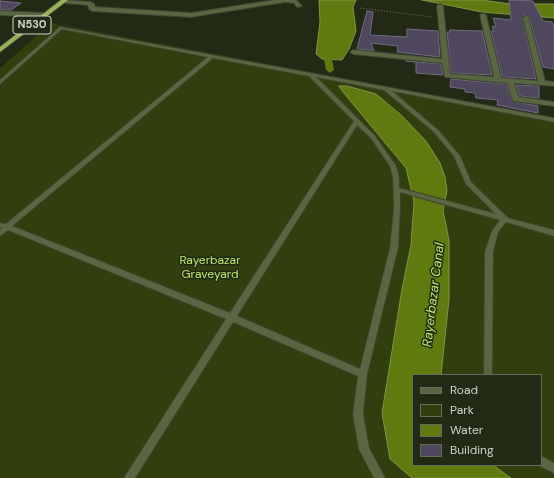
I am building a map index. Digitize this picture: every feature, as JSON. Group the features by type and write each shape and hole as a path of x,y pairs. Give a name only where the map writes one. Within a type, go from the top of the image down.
{"highway":[{"name":"N530","path":"0,50 64,1"}],"street":[{"path":"64,1 91,4 92,9 191,15 285,0 296,2 299,6"},
{"path":"440,6 447,76 510,82 554,84"},
{"path":"0,13 45,15"},
{"path":"483,15 498,81"},
{"path":"526,17 542,83"},
{"path":"353,52 446,61"},
{"path":"510,82 516,99 554,104"}],"lane":[{"path":"0,83 61,28 554,120"},
{"path":"0,233 4,226 212,56"},
{"path":"310,74 373,137 392,166 397,189 394,248 362,374 358,414 364,449 380,478"},
{"path":"385,88 436,130 457,156 468,183 505,219"},
{"path":"129,478 357,121"},
{"path":"397,189 554,233"},
{"path":"488,374 490,252 495,231 505,219"},
{"path":"4,226 231,317 362,374"},
{"path":"542,462 554,468"}],"path":[{"path":"360,8 436,18 441,16"}],"green space":[{"name":"Rayerbazar Graveyard","path":"51,23 554,118 554,478 0,478 0,68"}],"water":[{"path":"319,0 356,0 353,7 356,31 349,49 342,60 322,59 316,54 320,22"},
{"path":"422,0 482,0 510,4 554,4 554,18 482,12"},
{"name":"Rayerbazar Canal","path":"339,86 347,86 376,94 401,115 426,141 440,163 445,177 447,191 443,211 449,240 449,299 441,374 412,374 412,466 494,466 511,478 412,478 390,459 382,413 402,289 411,245 414,202 406,168"}],"building":[{"path":"509,0 533,1 543,21 552,22 554,26 554,69 543,67 529,16 522,16 536,79 502,77 491,31 494,31 492,26 496,27 493,18 511,20"},
{"path":"0,1 21,3 11,10 0,10"},
{"path":"367,11 373,12 370,35 407,37 407,29 438,31 440,57 397,52 398,46 371,43 374,51 357,49"},
{"path":"450,30 482,31 492,75 451,73 447,32 450,32"},
{"path":"406,61 441,64 443,75 416,73 416,62"},
{"path":"451,79 506,84 512,101 538,106 538,113 497,105 498,100 476,98 475,93 465,92 465,89 450,87"},
{"path":"516,85 539,86 539,98 520,96"}],"waterway":[{"path":"329,42 326,49 330,70"}]}
